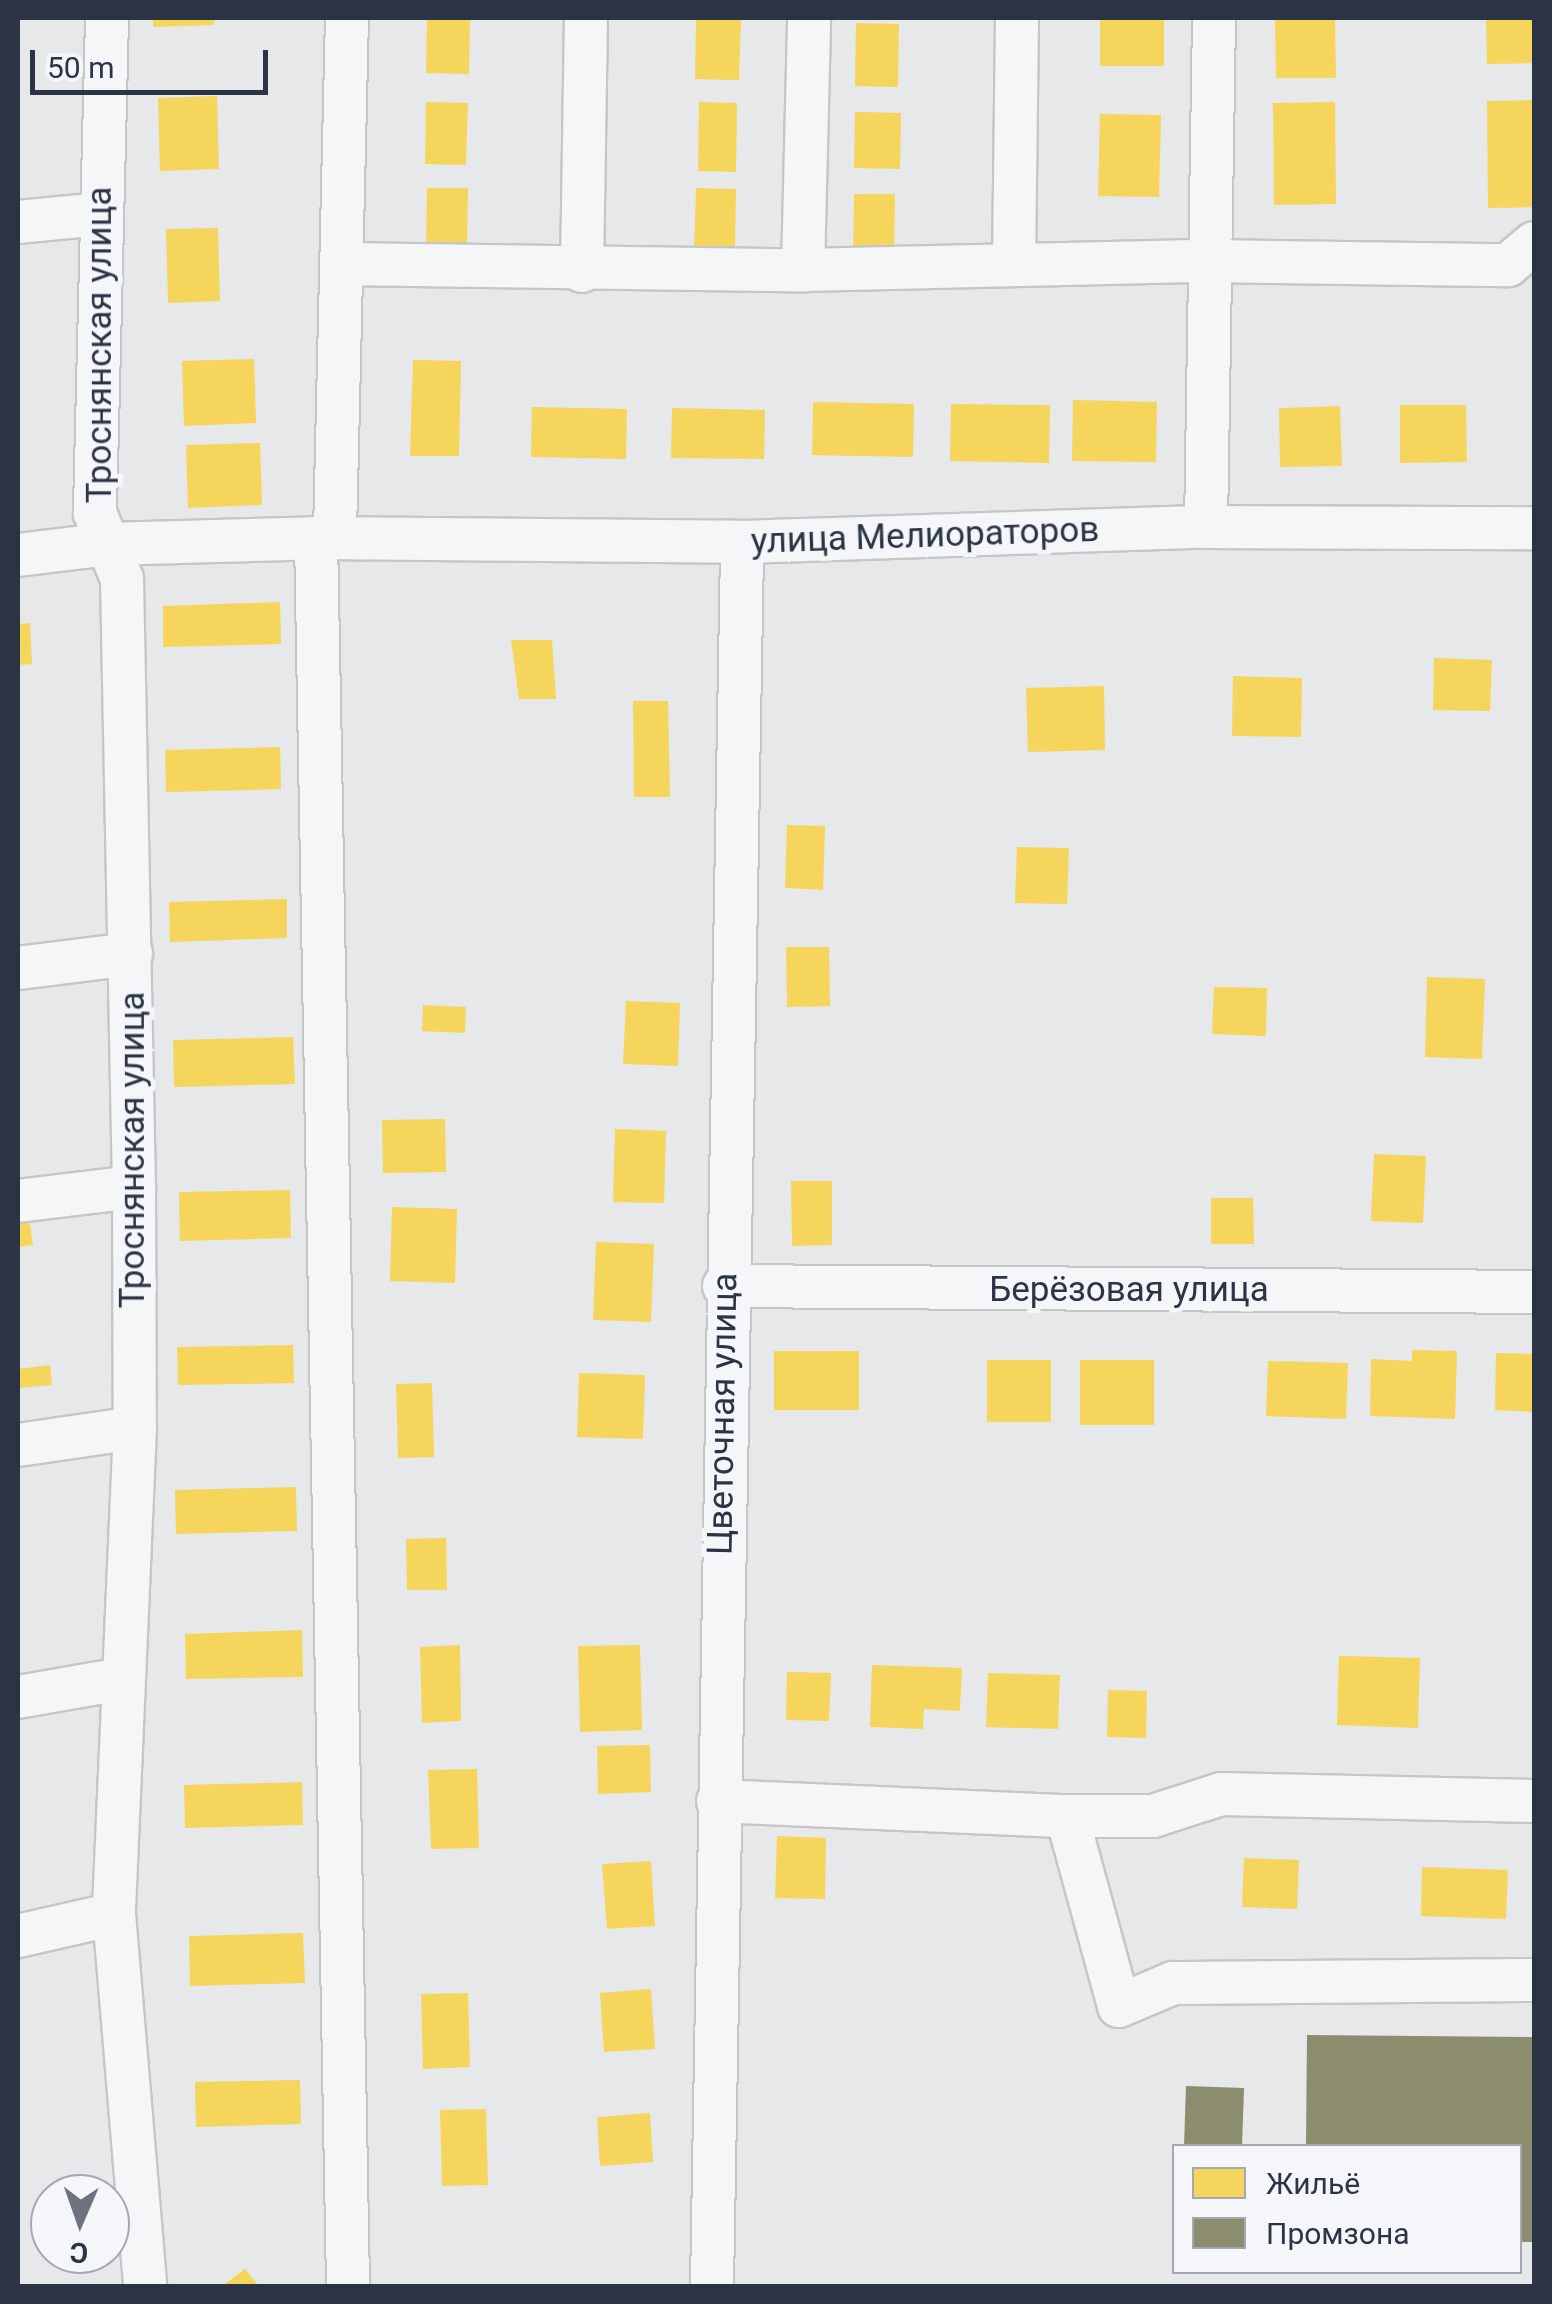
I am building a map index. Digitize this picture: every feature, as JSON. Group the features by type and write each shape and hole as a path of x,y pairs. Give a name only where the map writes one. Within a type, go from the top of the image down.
{"street":[{"name":"Троснянская улица","path":"106,18 99,214 96,514 122,579 134,1187 134,1428 114,1914 145,2286"},
{"path":"348,18 344,264 326,535 348,2286"},
{"path":"582,271 586,18"},
{"path":"803,270 808,18"},
{"path":"1014,265 1017,18"},
{"path":"1206,527 1206,261 1214,18"},
{"path":"18,222 99,214"},
{"path":"344,264 582,271 1206,261 1508,264 1534,243"},
{"name":"улица Мелиораторов","path":"18,554 108,544 326,535 742,542 1206,527 1534,528"},
{"name":"Цветочная улица","path":"712,2286 724,1286 742,542"},
{"path":"18,968 131,954"},
{"path":"18,1201 134,1187"},
{"name":"Берёзовая улица","path":"724,1286 1534,1292"},
{"path":"18,1445 134,1428"},
{"path":"18,1696 122,1679"},
{"path":"718,1800 1066,1816 1153,1816 1221,1794 1534,1800"},
{"path":"1066,1816 1120,2006 1172,1983 1534,1980"},
{"path":"18,1936 114,1914"}],"building: Жильё":[{"path":"153,18 214,18 214,25 153,27"},
{"path":"427,18 470,18 469,74 426,73"},
{"path":"1100,18 1164,18 1164,66 1100,66"},
{"path":"1275,18 1335,18 1336,78 1276,78"},
{"path":"1486,18 1534,18 1534,63 1487,64"},
{"path":"696,19 741,19 739,80 695,79"},
{"path":"856,23 899,24 898,87 855,86"},
{"path":"217,96 219,169 160,171 158,98"},
{"path":"1534,100 1534,207 1488,208 1487,101"},
{"path":"426,102 468,103 466,165 425,164"},
{"path":"699,102 737,103 736,172 698,171"},
{"path":"1335,102 1336,204 1274,205 1273,103"},
{"path":"855,112 901,113 900,169 854,168"},
{"path":"1100,114 1161,115 1159,197 1098,196"},
{"path":"427,188 468,188 467,248 426,248"},
{"path":"696,188 736,189 735,251 694,250"},
{"path":"854,194 895,194 894,255 853,254"},
{"path":"218,228 220,301 168,303 166,229"},
{"path":"254,359 256,423 184,426 182,361"},
{"path":"413,360 461,361 459,456 410,456"},
{"path":"1073,400 1157,402 1156,462 1072,461"},
{"path":"813,402 914,404 913,457 812,455"},
{"path":"951,404 1050,405 1049,463 950,461"},
{"path":"1400,405 1466,405 1467,462 1400,463"},
{"path":"1340,406 1342,466 1280,467 1279,408"},
{"path":"532,407 627,409 626,459 531,457"},
{"path":"672,408 765,410 764,459 671,458"},
{"path":"260,443 262,505 188,508 186,445"},
{"path":"280,602 281,644 163,647 163,606"},
{"path":"30,623 32,664 18,665 18,624"},
{"path":"511,640 552,640 556,699 519,699"},
{"path":"1434,658 1492,660 1490,711 1433,710"},
{"path":"1233,676 1302,678 1301,737 1232,736"},
{"path":"1104,686 1105,750 1028,752 1026,688"},
{"path":"633,701 668,701 670,797 634,797"},
{"path":"280,747 281,789 166,792 165,750"},
{"path":"787,825 825,826 823,890 785,888"},
{"path":"1017,847 1069,848 1067,904 1015,903"},
{"path":"287,899 287,938 170,942 169,902"},
{"path":"786,947 829,947 830,1006 787,1007"},
{"path":"1427,977 1485,979 1482,1059 1425,1057"},
{"path":"1214,987 1267,988 1266,1036 1212,1034"},
{"path":"626,1001 680,1003 678,1066 623,1064"},
{"path":"423,1005 466,1007 465,1033 422,1031"},
{"path":"293,1037 295,1084 174,1087 173,1040"},
{"path":"445,1119 446,1172 383,1173 382,1120"},
{"path":"615,1129 666,1131 664,1203 613,1202"},
{"path":"1374,1154 1426,1156 1423,1223 1371,1221"},
{"path":"791,1181 832,1181 832,1245 792,1246"},
{"path":"290,1190 291,1238 180,1241 179,1192"},
{"path":"1211,1198 1253,1198 1254,1244 1211,1244"},
{"path":"392,1207 457,1209 455,1283 390,1281"},
{"path":"28,1211 33,1245 18,1247 18,1213"},
{"path":"596,1242 654,1244 651,1322 593,1320"},
{"path":"293,1345 294,1383 178,1385 177,1347"},
{"path":"1412,1350 1457,1351 1455,1419 1370,1416 1371,1359 1412,1361"},
{"path":"774,1351 859,1351 859,1410 774,1410"},
{"path":"1496,1353 1534,1354 1534,1412 1495,1410"},
{"path":"987,1360 1051,1360 1051,1422 987,1422"},
{"path":"1080,1360 1154,1360 1154,1425 1080,1425"},
{"path":"1268,1361 1348,1363 1346,1419 1266,1416"},
{"path":"50,1365 52,1385 18,1388 18,1369"},
{"path":"579,1373 645,1375 643,1439 577,1437"},
{"path":"432,1383 434,1457 398,1458 396,1384"},
{"path":"296,1487 297,1531 176,1534 175,1490"},
{"path":"446,1538 447,1590 407,1590 406,1539"},
{"path":"302,1630 303,1677 186,1679 185,1634"},
{"path":"460,1645 461,1721 422,1723 420,1647"},
{"path":"640,1645 642,1730 580,1732 578,1646"},
{"path":"1339,1656 1420,1658 1418,1728 1337,1725"},
{"path":"872,1665 962,1668 960,1711 924,1709 923,1729 870,1727"},
{"path":"787,1672 831,1673 829,1721 786,1720"},
{"path":"988,1673 1060,1675 1058,1729 986,1727"},
{"path":"1108,1690 1147,1691 1146,1738 1107,1737"},
{"path":"650,1745 651,1792 598,1794 597,1746"},
{"path":"477,1769 479,1848 431,1849 428,1770"},
{"path":"302,1782 303,1825 185,1828 184,1785"},
{"path":"777,1836 826,1838 825,1899 775,1898"},
{"path":"1244,1858 1299,1860 1297,1909 1242,1907"},
{"path":"651,1861 655,1926 607,1929 602,1864"},
{"path":"1422,1867 1508,1870 1506,1919 1421,1916"},
{"path":"303,1933 305,1983 190,1986 189,1936"},
{"path":"651,1989 655,2049 604,2052 600,1993"},
{"path":"468,1993 470,2067 423,2069 421,1994"},
{"path":"300,2080 301,2124 196,2127 195,2082"},
{"path":"486,2109 488,2185 442,2186 440,2110"},
{"path":"650,2113 653,2162 600,2166 597,2117"},
{"path":"245,2269 259,2286 222,2286"}],"building: Промзона":[{"path":"1307,2035 1534,2037 1534,2242 1522,2242 1522,2144 1306,2144"},
{"path":"1186,2086 1244,2088 1242,2144 1184,2144"}]}
